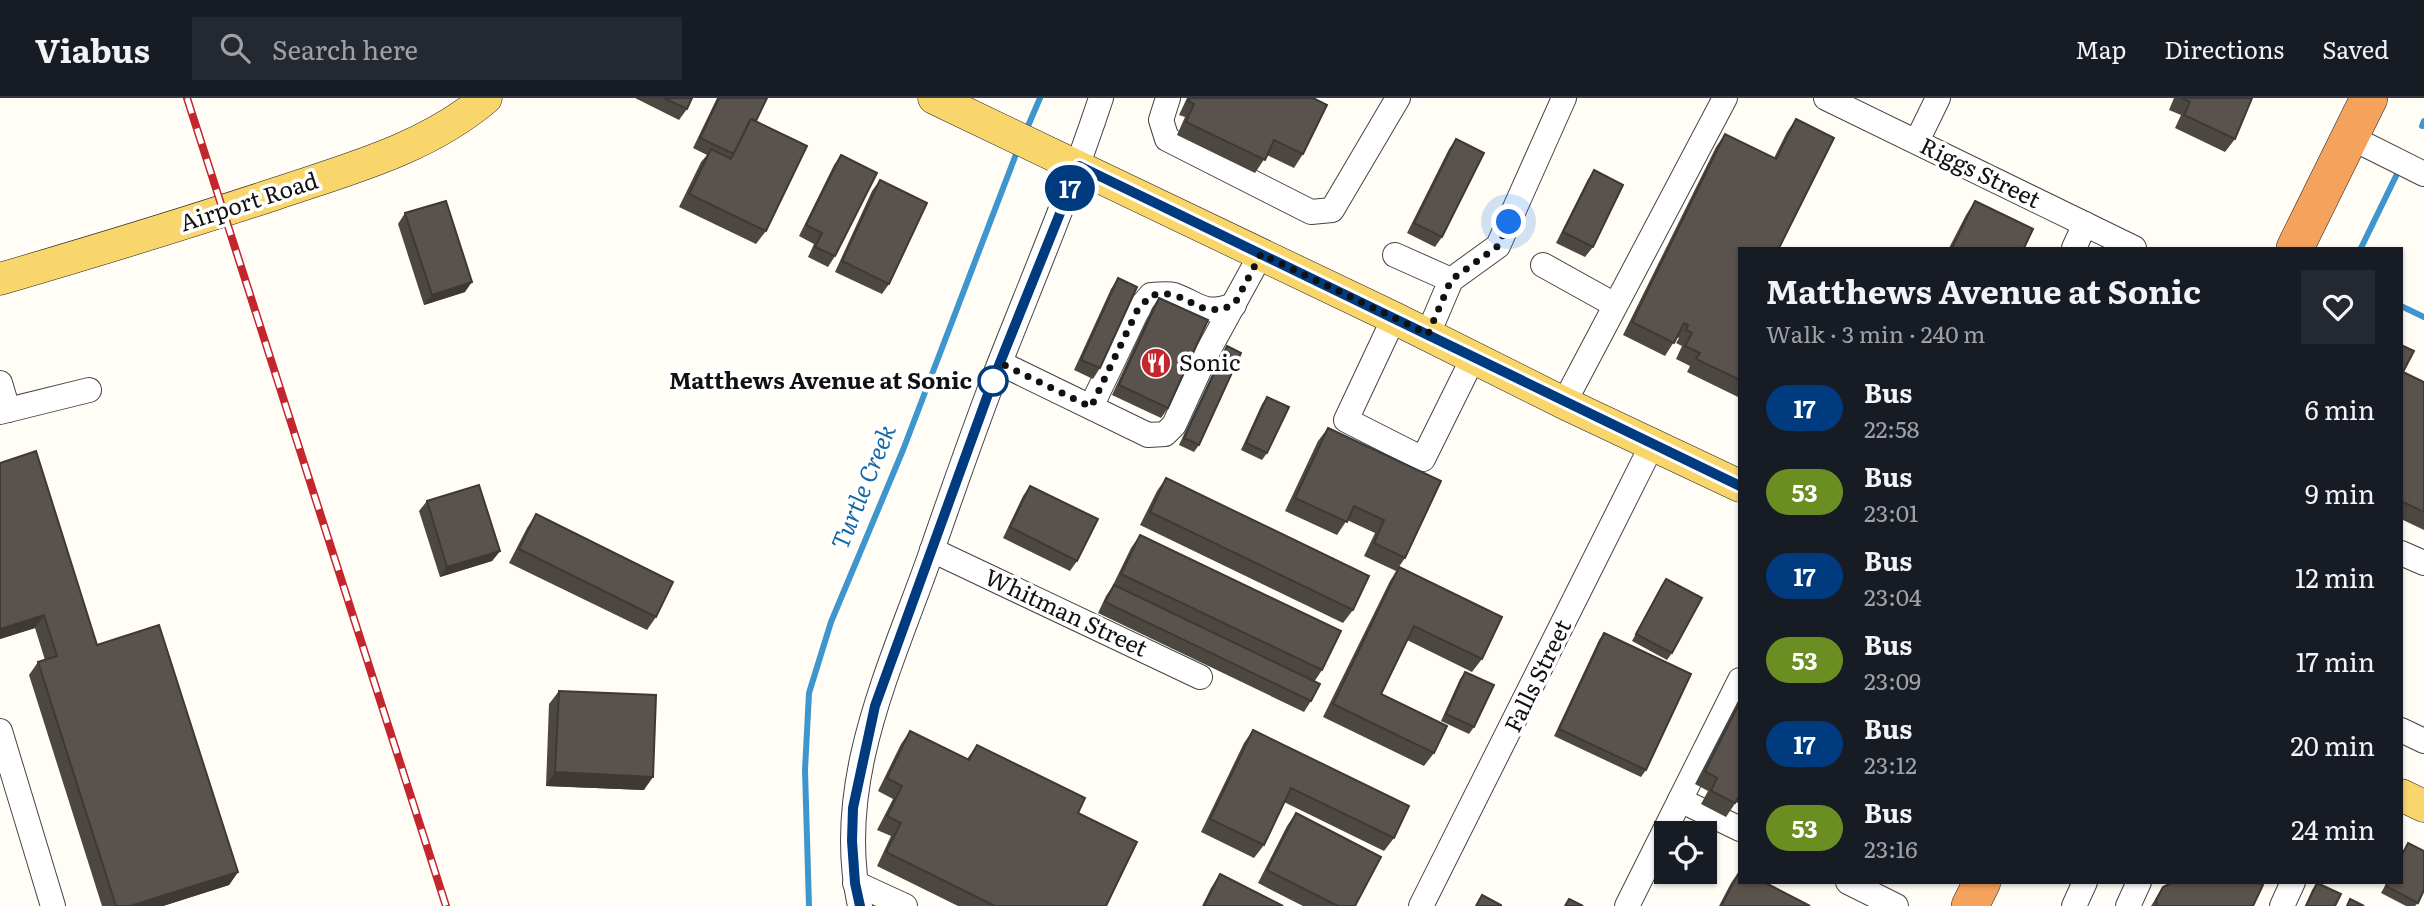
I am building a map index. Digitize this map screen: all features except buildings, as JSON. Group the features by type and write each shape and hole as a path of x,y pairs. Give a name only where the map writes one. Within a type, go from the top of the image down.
{"highway":[{"path":"2295,247 2369,98"},
{"path":"1970,906 1981,884"}],"main road":[{"name":"Airport Road","path":"0,279 149,235 377,160 441,130 486,98"},
{"path":"934,98 1738,485"},
{"path":"2403,796 2424,806"}],"street":[{"path":"905,906 857,894 852,841 853,808 866,740 880,690 1000,363 1079,166 1101,98"},
{"path":"1168,98 1161,120 1167,139 1311,212 1332,210 1398,98"},
{"path":"1428,334 1451,280 1498,246 1564,98"},
{"path":"1564,402 1725,98"},
{"name":"Riggs Street","path":"1826,98 2132,247"},
{"path":"1917,141 1938,98"},
{"path":"2350,137 2424,174"},
{"path":"2074,247 2085,224"},
{"path":"1000,363 1148,435 1165,433 1174,425 1208,351 1261,254"},
{"path":"1395,255 1451,280"},
{"path":"1543,265 1615,305"},
{"path":"1091,407 1137,311 1151,295 1171,294 1201,309 1217,311 1234,305"},
{"path":"1394,318 1346,420 1423,459 1474,356"},
{"path":"0,383 4,411 89,390"},
{"name":"Falls Street","path":"1422,906 1653,446"},
{"name":"Whitman Street","path":"932,550 1200,677"},
{"path":"2403,553 2424,563"},
{"path":"1627,906 1738,684"},
{"path":"0,731 53,906"},
{"path":"2403,731 2424,741"},
{"path":"1680,800 1738,828"},
{"path":"2074,906 2084,884"},
{"path":"2128,906 2138,884"},
{"path":"2282,906 2292,884"}],"waterway":[{"name":"Turtle Creek","path":"1025,133 1040,98"},
{"path":"2422,126 2424,121"},
{"name":"Turtle Creek","path":"809,906 805,770 809,693 831,622 903,450 1018,149"},
{"path":"2361,247 2397,174"},
{"path":"2403,307 2424,317"}],"railway":[{"path":"187,98 446,906"}],"bus line":[{"name":"17","path":"860,906 855,883 852,841 853,808 875,706 995,375 1079,166 1738,485"}],"place":[{"name":"Sonic","path":"1156,363"},
{"name":"Matthews Avenue at Sonic","path":"993,381"}],"route":[{"path":"993,381 1000,363 1091,407 1137,311 1151,295 1171,294 1201,309 1217,311 1234,305 1261,254 1428,334 1451,280 1498,246 1509,222"}]}
